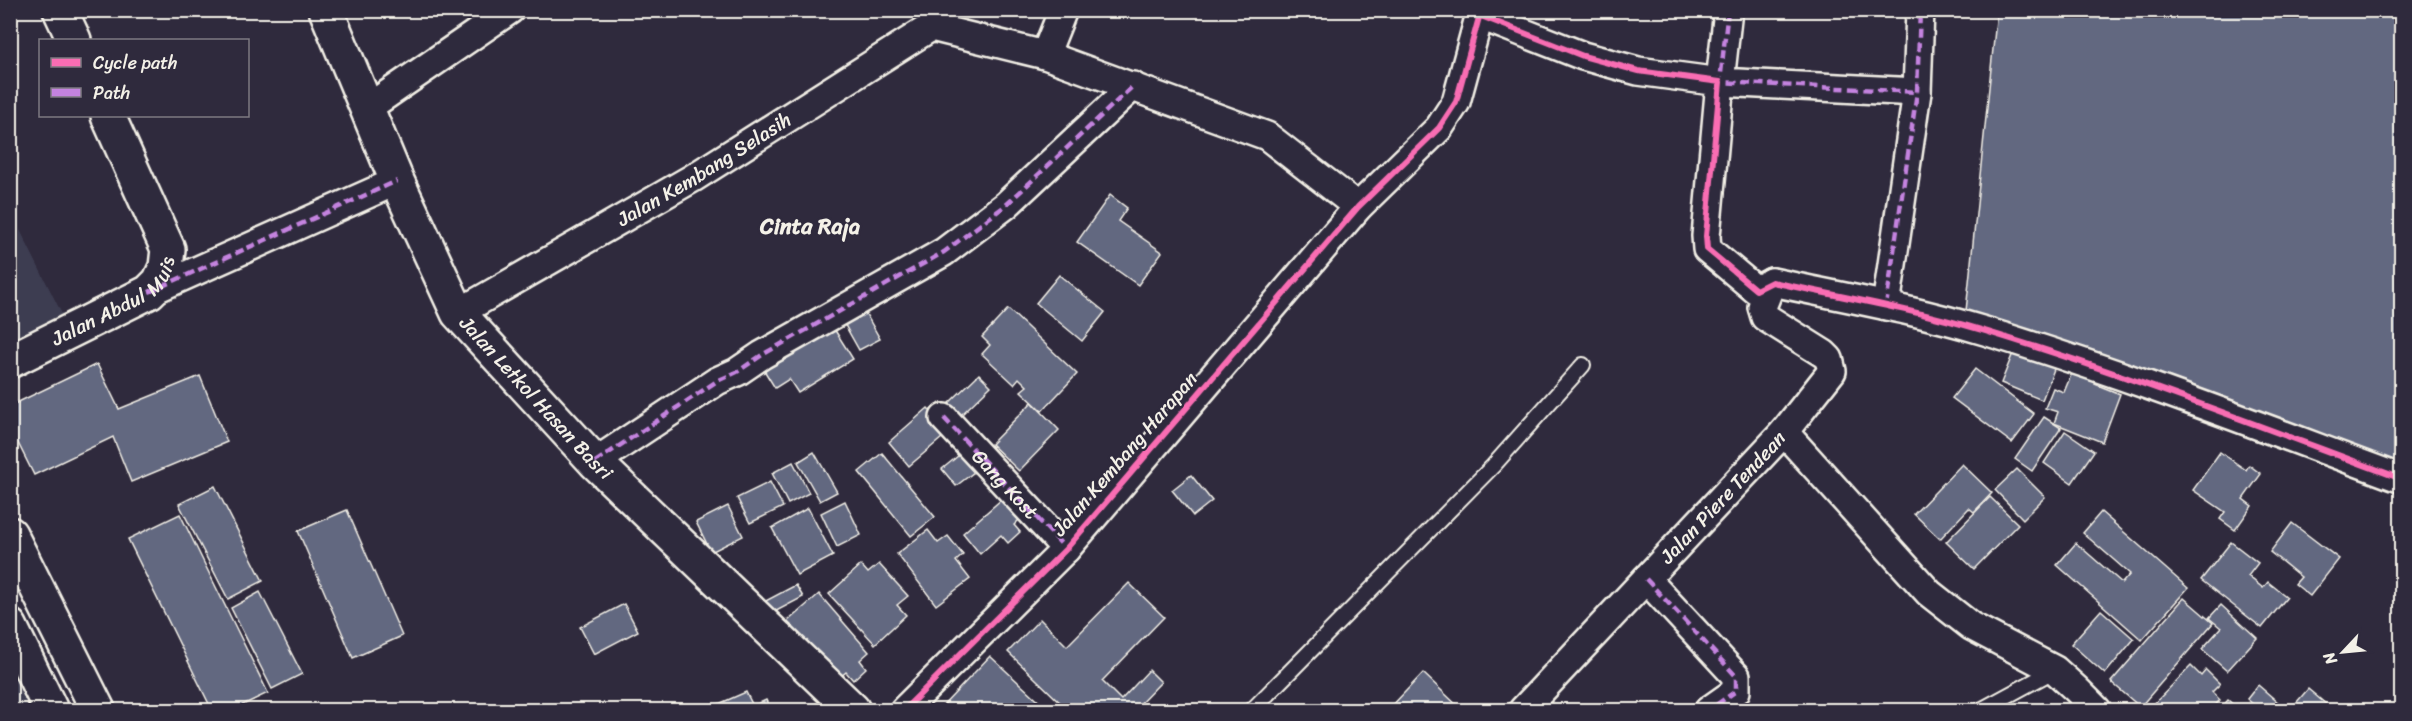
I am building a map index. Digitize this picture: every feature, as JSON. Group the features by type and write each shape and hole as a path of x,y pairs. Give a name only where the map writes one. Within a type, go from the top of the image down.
{"street":[{"path":"60,10 74,39"},
{"name":"Jalan Letkol Hasan Basri","path":"326,10 397,181 458,314 595,462 853,711"},
{"path":"366,109 510,10"},
{"path":"1045,55 1062,10"},
{"path":"1728,10 1706,236 1707,249 1756,290 1772,282 1886,306 1986,331 2146,384 2402,479"},
{"path":"1886,306 1917,92 1920,10"},
{"path":"1481,13 1583,56 1638,71 1720,82 1917,92"},
{"name":"Jalan Kembang Harapan","path":"904,711 1066,549 1358,207 1439,128 1456,102 1481,13"},
{"path":"931,19 1045,55 1268,136 1358,207"},
{"name":"Jalan Kembang Selasih","path":"458,314 693,178 931,19"},
{"path":"595,462 717,381 737,372 944,252 1006,205 1133,86"},
{"name":"Jalan Abdul Muis","path":"10,361 149,292 159,282 166,267 168,249 108,117"},
{"path":"149,292 397,181"},
{"name":"Jalan Piere Tendean","path":"1523,711 1784,432 1832,371 1824,354 1765,317 1762,307 1772,282"},
{"name":"Gang Kost","path":"944,418 1066,549"},
{"path":"1784,432 1929,593 1971,626 2055,670 2097,711"},
{"path":"10,534 98,711"},
{"path":"1646,579 1736,676 1736,691 1709,711"},
{"path":"10,626 51,711"}],"lane":[{"path":"1252,711 1493,466 1583,365"},
{"path":"1981,711 2055,670"}],"shaded area":[{"path":"10,210 69,328 10,355"},
{"path":"11,665 33,710 11,710"}],"building":[{"path":"1997,10 2402,10 2402,471 1965,321"},
{"path":"1110,195 1127,208 1118,221 1162,252 1138,285 1077,242"},
{"path":"1059,275 1105,312 1082,341 1036,303"},
{"path":"862,307 880,339 859,350 841,318"},
{"path":"1008,309 1077,374 1042,411 1021,391 1027,386 1019,378 1014,384 982,354 990,345 982,337"},
{"path":"831,324 853,359 798,393 789,379 775,388 762,367"},
{"path":"2015,348 2056,364 2042,400 2001,383"},
{"path":"2076,363 2100,373 2095,384 2120,394 2102,442 2054,423 2058,412 2045,408 2053,388 2064,392"},
{"path":"97,364 119,409 200,376 227,442 131,482 113,437 34,475 10,427 10,406"},
{"path":"1975,369 2034,414 2012,443 1952,398"},
{"path":"979,374 991,386 961,415 949,403"},
{"path":"1032,402 1059,430 1019,471 991,444"},
{"path":"928,408 949,432 909,466 889,442"},
{"path":"2044,417 2061,428 2032,471 2015,459"},
{"path":"2065,431 2094,451 2072,483 2044,463"},
{"path":"969,447 983,465 956,486 942,469"},
{"path":"814,452 837,492 820,501 798,462"},
{"path":"2220,452 2246,470 2249,465 2261,474 2243,499 2252,506 2235,530 2220,519 2225,512 2193,490"},
{"path":"882,453 935,517 911,536 859,472"},
{"path":"793,462 809,493 788,504 772,473"},
{"path":"1962,464 1992,493 1974,512 1969,508 1940,539 1914,514"},
{"path":"2017,469 2045,497 2023,519 1995,490"},
{"path":"1191,475 1212,501 1193,516 1172,490"},
{"path":"770,482 783,507 750,523 737,498"},
{"path":"215,486 263,581 228,599 179,504"},
{"path":"1990,497 2018,524 1974,569 1946,542"},
{"path":"1002,499 1019,520 1014,525 1020,532 1008,543 1001,535 980,554 963,533"},
{"path":"845,501 861,535 837,547 821,513"},
{"path":"728,506 743,536 711,552 696,522"},
{"path":"808,508 833,556 797,575 772,528"},
{"path":"347,510 402,636 353,658 298,531"},
{"path":"2101,512 2188,588 2142,640 2057,565 2076,543 2122,583 2130,574 2083,533"},
{"path":"180,514 268,693 232,710 212,710 128,539"},
{"path":"2292,523 2339,559 2310,596 2295,584 2301,577 2270,552"},
{"path":"928,530 938,543 948,536 963,555 956,561 970,579 936,605 897,554"},
{"path":"2231,542 2258,563 2248,576 2263,588 2268,582 2287,597 2262,628 2201,580"},
{"path":"879,564 908,596 897,605 906,615 875,644 829,594 861,565 868,573"},
{"path":"1129,583 1164,617 1102,681 1121,700 1149,670 1161,682 1134,710 1068,710 1008,652 1040,619 1067,646"},
{"path":"796,585 803,597 765,617 758,605"},
{"path":"260,592 302,674 272,689 231,608"},
{"path":"819,594 869,652 860,660 866,668 853,680 846,672 831,685 781,627"},
{"path":"2184,598 2213,623 2140,707 2111,682"},
{"path":"624,604 638,631 594,654 580,627"},
{"path":"2221,605 2257,638 2227,671 2202,649 2221,628 2209,618"},
{"path":"2101,610 2134,639 2105,674 2071,644"},
{"path":"990,656 1048,710 939,710"},
{"path":"2191,666 2201,676 2206,670 2220,684 2212,692 2220,700 2211,710 2148,710"},
{"path":"1423,673 1462,710 1388,710"},
{"path":"2258,685 2287,710 2260,710 2247,699"},
{"path":"2308,689 2333,710 2290,710"},
{"path":"746,692 753,706 766,700 771,710 705,710"},
{"path":"2228,700 2239,710 2219,710"}],"marked path":[{"path":"1728,10 1720,82 1917,92 1920,10"},
{"path":"595,462 717,381 737,372 762,355 944,252 1006,205 1133,86"},
{"path":"1886,306 1917,92"},
{"path":"149,292 397,181"},
{"path":"944,418 1066,549"},
{"path":"1646,579 1736,676 1736,691 1709,710"}],"cycle path":[{"path":"904,710 1066,549 1358,207 1439,128 1456,102 1481,10"},
{"path":"1481,16 1583,56 1638,71 1720,82 1706,236 1707,249 1756,290 1772,282 1959,323 2143,383 2402,479"}],"district":[{"name":"Cinta Raja","path":"810,226"}]}
